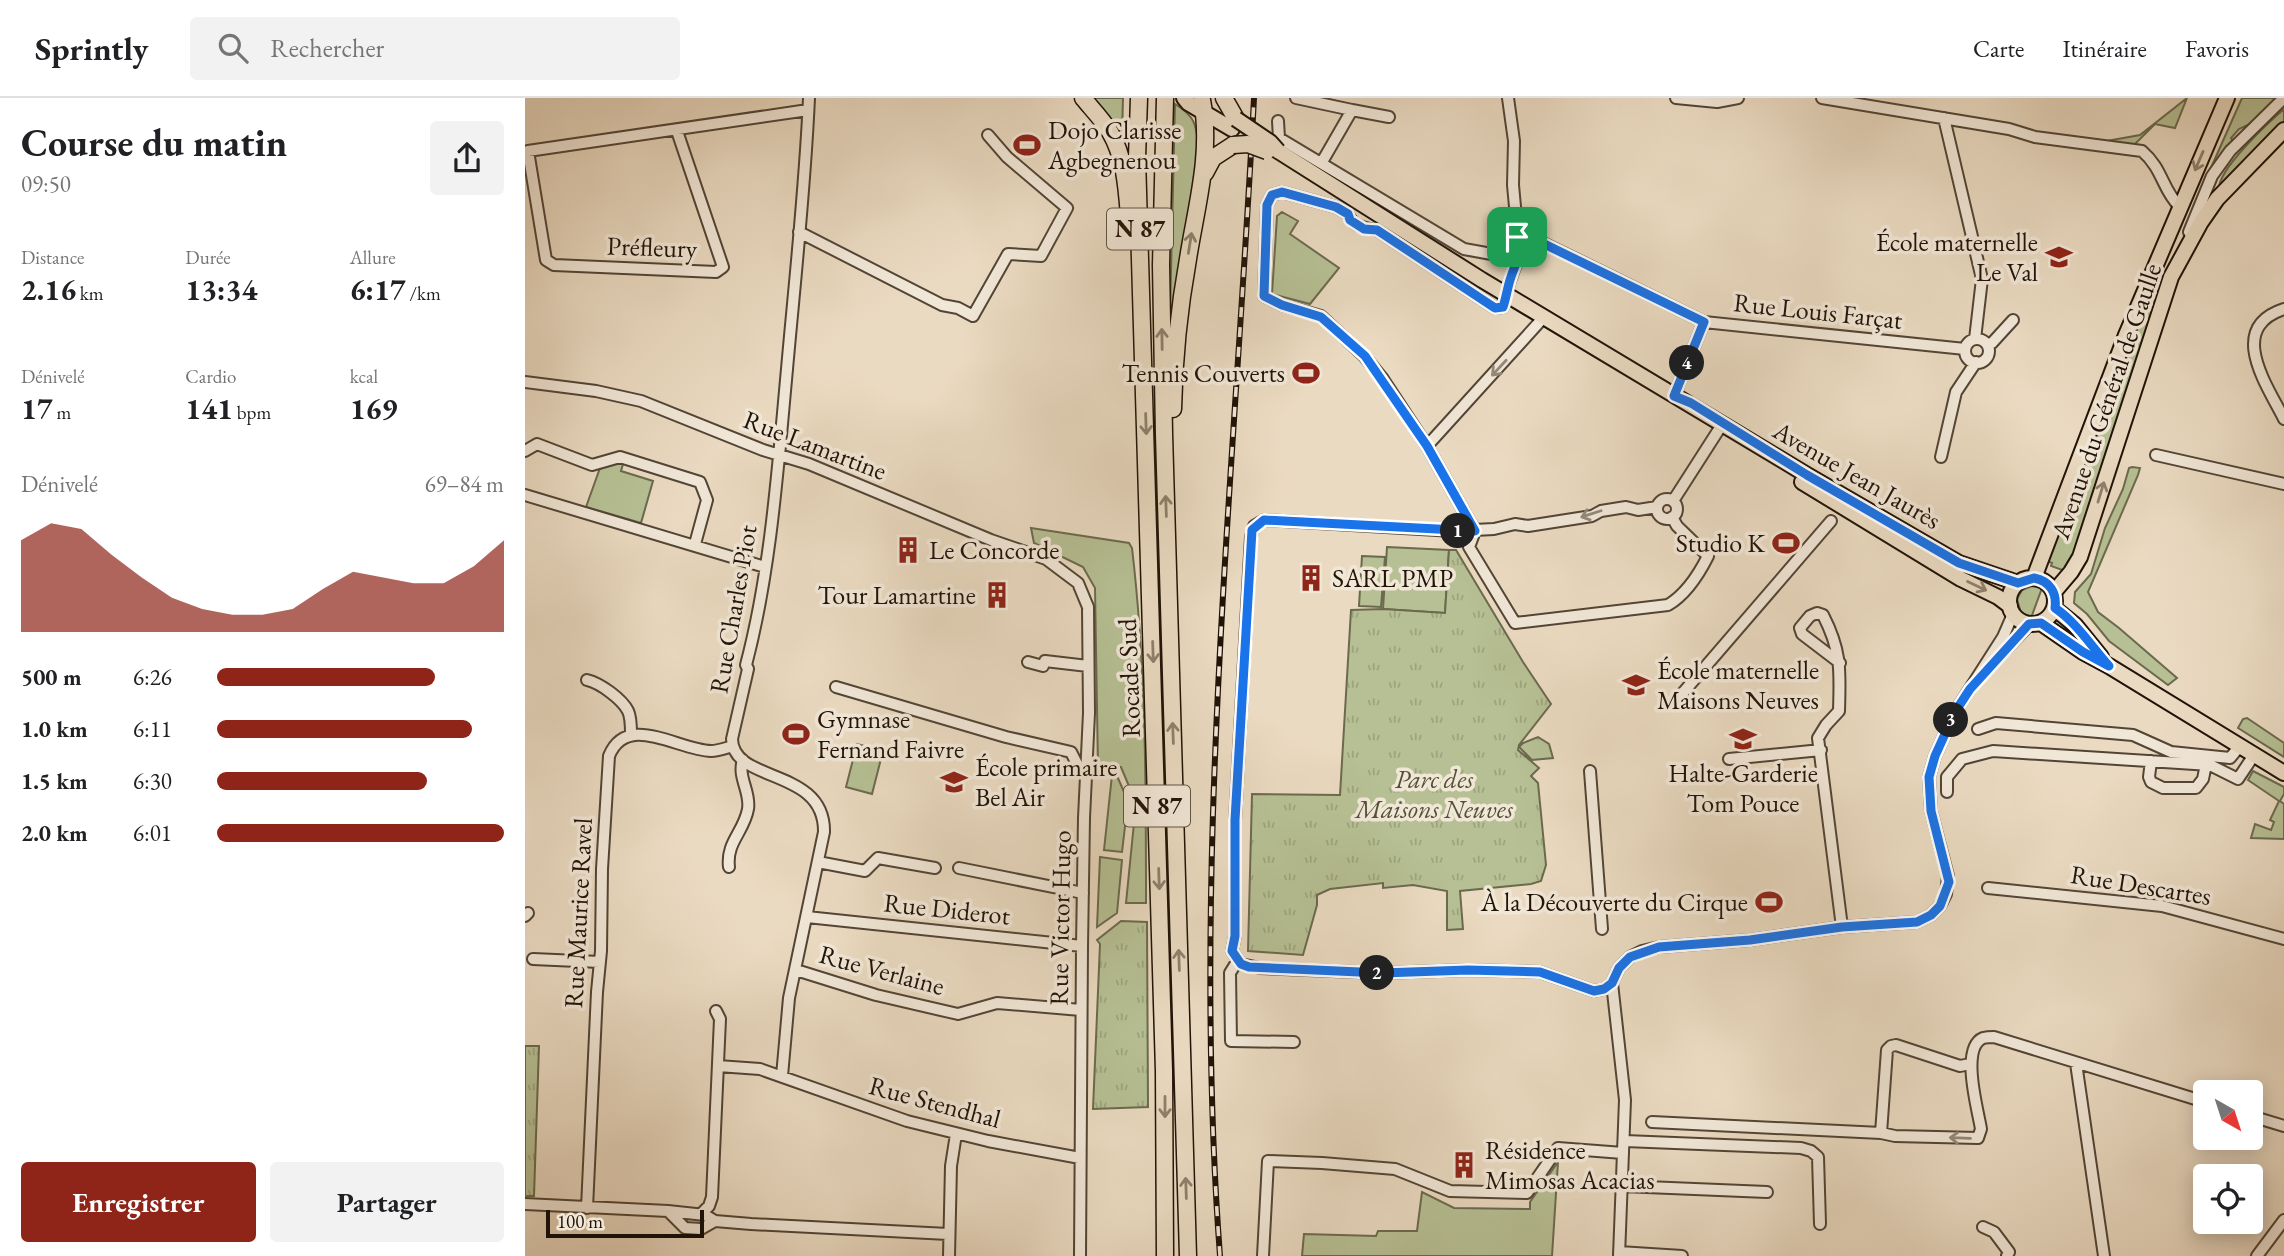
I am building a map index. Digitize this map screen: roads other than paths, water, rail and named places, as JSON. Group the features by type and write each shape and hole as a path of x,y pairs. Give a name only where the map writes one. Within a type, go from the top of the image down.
{"highway":[{"path":"1083,98 1110,132 1122,162 1144,356"},
{"name":"Rocade Sud","path":"1165,98 1161,265 1188,1256"},
{"path":"1224,98 1234,124"},
{"name":"Rocade Sud","path":"1138,100 1137,158 1164,1071 1165,1256"},
{"path":"1165,456 1173,426 1175,362 1184,280 1202,179 1207,131 1201,104"},
{"path":"1202,179 1213,158 1233,145 1248,145 1272,151"}],"main road":[{"name":"Avenue Jean Jaurès","path":"1184,98 1201,104 1272,151 1675,397 1691,403 1840,506 1961,579 1998,597 2012,610"},
{"name":"Avenue du Général de Gaulle","path":"2034,578 2126,335 2227,98"},
{"name":"Avenue du Général de Gaulle","path":"2054,592 2080,557 2171,277 2217,199 2284,130"},
{"name":"Avenue Jean Jaurès","path":"1721,426 1959,563 2018,583"},
{"path":"2035,623 2049,617 2055,608 2054,592 2046,582 2034,578 2018,583 2011,593 2012,610 2020,621 2035,623 2284,773"},
{"path":"2055,608 2075,625 2109,666"}],"street":[{"name":"Rue Charles Piot","path":"733,746 732,739 748,669 746,665 765,567 780,455 809,98"},
{"path":"1296,98 1389,117"},
{"path":"1475,531 1427,446 1365,356 1321,317 1282,305 1264,296 1267,205 1272,195 1282,192 1336,207 1364,229 1377,230 1495,308 1503,307 1508,295 1509,281 1519,259 1513,185 1514,141 1508,98"},
{"path":"1676,98 1717,102 1738,98"},
{"path":"1822,98 2009,129 2035,137 2142,150 2152,160 2171,199 2179,206"},
{"path":"2171,277 2212,176 2230,151 2284,98"},
{"name":"Préfleury","path":"677,131 723,267 716,272 554,265 546,260 527,151 809,110"},
{"path":"1322,162 1352,110"},
{"path":"1944,118 1982,279 1975,339"},
{"path":"1278,121 1279,138 1464,249 1519,259"},
{"path":"799,232 942,305 958,308 973,316 1008,254 1041,256 1067,208 1007,157 988,135"},
{"name":"Rue Louis Farçat","path":"1517,237 1534,239 1704,322 1965,349"},
{"path":"2284,309 2264,321 2253,344 2257,363 2284,419"},
{"path":"1427,446 1544,317"},
{"path":"1987,345 1993,343 2013,320"},
{"path":"1675,397 1704,322"},
{"path":"1975,339 1982,340 1987,345 1988,355 1983,361 1969,359 1965,349 1969,343 1975,339"},
{"path":"1941,457 1956,392 1976,362"},
{"name":"Rue Lamartine","path":"525,382 596,391 641,401 1045,559 1078,583"},
{"path":"1673,501 1721,426"},
{"path":"525,451 537,444 592,465 620,457 700,482 707,500 695,544"},
{"path":"2156,454 2284,484"},
{"path":"525,495 765,567"},
{"path":"1673,501 1664,500 1657,507 1638,510 1626,507 1601,511 1592,516 1475,531 1264,520 1252,530 1235,820 1235,936 1232,951 1238,960 1249,967 1307,971 1559,973 1594,991 1604,989 1612,983 1619,968 1630,957 1659,947 1750,940 1842,927 1917,922 1931,915 1940,906 1946,894 1948,876 1931,811 1929,777 1945,730 2003,637 2012,610"},
{"path":"1657,507 1661,517 1672,517 1677,510 1673,501"},
{"path":"1475,531 1469,547 1515,623 1668,606 1700,571 1708,556 1677,526 1672,517"},
{"path":"1681,695 1831,521"},
{"name":"Rue Victor Hugo","path":"1078,583 1088,607 1089,666 1081,1010 1080,1256"},
{"path":"1840,663 1802,634 1800,628 1810,616 1817,613 1823,615 1837,645 1840,663 1839,711 1818,738 1842,927"},
{"path":"1977,679 2035,623"},
{"path":"1028,662 1043,666 1045,661 1089,666"},
{"path":"587,680 601,685 625,707 629,713 631,734 711,751 733,746 743,760 799,787 816,803 822,813 824,826 818,862 789,998 782,1076"},
{"path":"836,687 1006,737 1071,752 1078,766 1087,769"},
{"path":"1978,729 1996,723 2133,735 2171,752 2230,758 2240,746"},
{"name":"Rue Maurice Ravel","path":"587,1208 609,756 617,743 631,734"},
{"path":"1729,759 1821,750"},
{"path":"1947,792 1947,777 1962,759 1993,751 2206,764 2238,779 2253,755"},
{"path":"729,867 727,853 748,808 748,797 740,770 743,760"},
{"path":"2151,761 2151,782 2163,788 2196,788 2203,779 2206,764"},
{"path":"1590,771 1602,929"},
{"path":"818,862 865,871 879,858 935,868"},
{"path":"959,868 1083,893"},
{"name":"Rue Descartes","path":"1989,888 2162,906 2284,939"},
{"name":"Rue Diderot","path":"807,916 1082,946"},
{"path":"533,959 600,962"},
{"path":"1238,960 1230,973 1231,1041 1294,1042"},
{"name":"Rue Verlaine","path":"796,970 876,995 958,1014 997,1003 1081,1010"},
{"path":"1612,983 1625,1101 1619,1254 1682,1256"},
{"path":"701,1214 712,1198 720,1019 716,1011"},
{"path":"1652,1122 1977,1138 1981,1129 1970,1064 1975,1044 1983,1038 1994,1037 2193,1098"},
{"path":"1881,1133 1887,1050 1891,1045 1960,1066 1970,1064"},
{"path":"2076,1063 2104,1256"},
{"name":"Rue Stendhal","path":"718,1066 760,1069 907,1121 955,1134 1080,1158"},
{"path":"2263,1120 2284,1126"},
{"path":"949,1256 951,1166 955,1134"},
{"path":"1263,1256 1268,1161 1395,1169 1450,1191 1527,1193 1558,1148 1801,1148 1811,1150 1818,1157 1820,1224"},
{"path":"1622,1186 1767,1192"},
{"path":"525,1204 668,1211 701,1214 715,1221 751,1224 949,1234"},
{"path":"668,1211 685,1228 701,1229 715,1221"},
{"path":"681,1224 684,1213"},
{"path":"2257,1256 2284,1220"},
{"path":"1983,1227 1994,1232 2009,1252 2007,1256"}],"railway":[{"path":"1220,1256 1212,1111 1210,966 1213,821 1227,532 1254,98"}],"place":[{"name":"Dojo Clarisse Agbegnenou","path":"1027,145"},
{"name":"École maternelle Le Val","path":"2059,257"},
{"name":"Tennis Couverts","path":"1306,373"},
{"name":"Studio K","path":"1786,543"},
{"name":"Le Concorde","path":"908,550"},
{"name":"SARL PMP","path":"1311,578"},
{"name":"Tour Lamartine","path":"997,595"},
{"name":"École maternelle Maisons Neuves","path":"1636,685"},
{"name":"Gymnase Fernand Faivre","path":"796,734"},
{"name":"Halte-Garderie Tom Pouce","path":"1743,739"},
{"name":"École primaire Bel Air","path":"954,782"},
{"name":"À la Découverte du Cirque","path":"1769,902"},
{"name":"Résidence Mimosas Acacias","path":"1464,1165"}],"park label":[{"name":"Parc des Maisons Neuves","path":"1434,794"}]}
